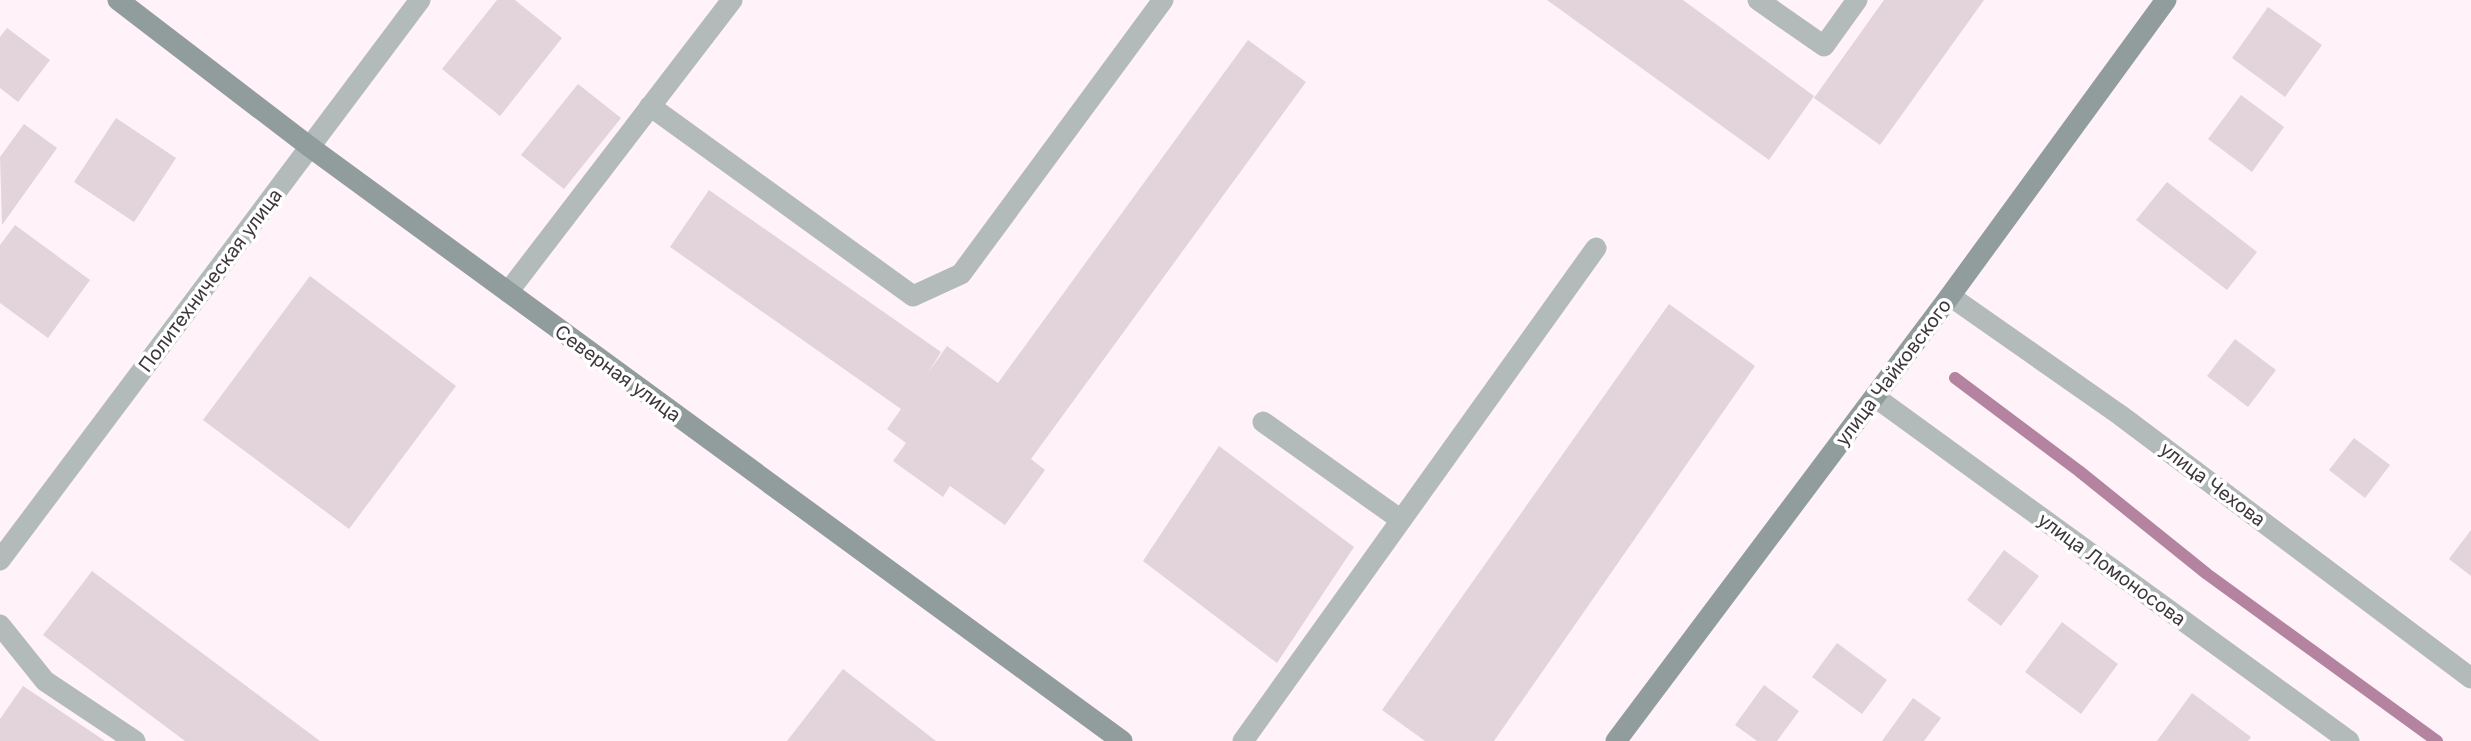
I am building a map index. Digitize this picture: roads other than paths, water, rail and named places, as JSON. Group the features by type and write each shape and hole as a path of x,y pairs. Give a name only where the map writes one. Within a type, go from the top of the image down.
{"main road":[{"name":"Северная улица","path":"118,0 310,147 1122,741"},
{"name":"улица Чайковского","path":"1616,741 1950,296 2166,0"}],"street":[{"name":"Политехническая улица","path":"0,559 420,0"},
{"path":"508,292 732,0"},
{"path":"650,106 913,296 961,274 1163,0"},
{"path":"1758,0 1824,46 1857,0"},
{"path":"1243,741 1596,248"},
{"name":"улица Чехова","path":"1950,296 2120,415 2471,678"},
{"name":"улица Ломоносова","path":"1875,397 2349,741"},
{"path":"1264,422 1401,520"},
{"path":"0,625 45,681 135,741"}],"waterway":[{"path":"1955,378 2079,471 2207,574 2437,741"}]}
